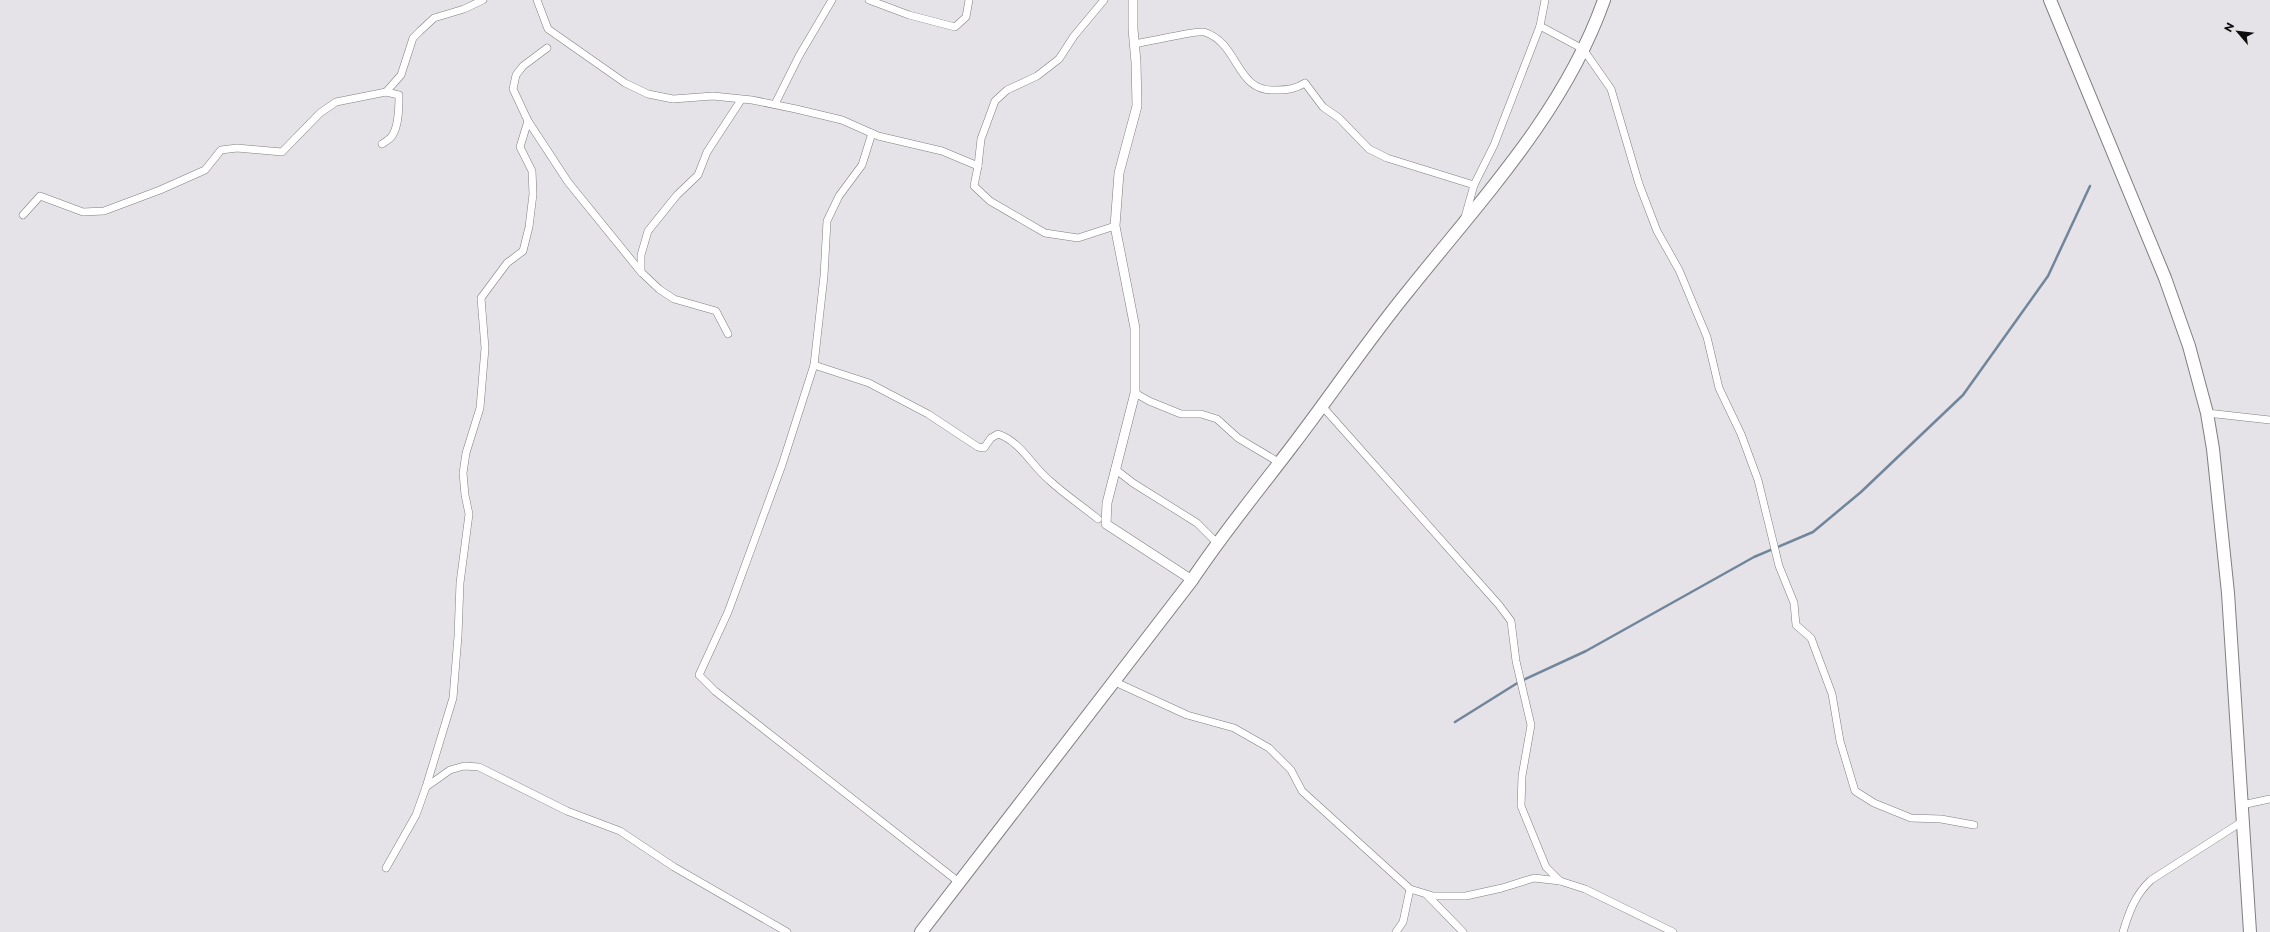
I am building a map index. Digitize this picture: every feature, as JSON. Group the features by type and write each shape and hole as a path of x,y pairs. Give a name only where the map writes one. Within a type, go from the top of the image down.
{"main road":[{"path":"921,932 1192,580 1217,543 1280,463 1408,291 1462,226 1551,105 1583,49 1604,0"},
{"path":"2050,0 2165,278 2189,346 2207,412 2228,593 2250,932"}],"street":[{"path":"386,92 401,75 413,38 420,31 434,18 464,10 483,0"},
{"path":"529,0 537,2 548,29 625,83 648,94 673,99 713,96 775,104 842,120 872,133 942,151 978,166"},
{"path":"775,104 799,56 832,0"},
{"path":"869,0 909,15 955,27 966,17 969,0"},
{"path":"1104,0 1074,36 1059,60 1037,76 1007,90 995,101 981,139 974,186 982,196 1041,231 1078,238 1115,226"},
{"path":"1133,0 1132,29 1138,84 1136,106 1119,172 1115,226 1135,328 1135,393 1107,503 1106,524 1192,580"},
{"path":"1462,226 1474,185 1494,145 1540,26 1545,0"},
{"path":"1540,26 1583,49 1611,89 1639,184 1657,231 1680,270 1707,337 1719,388 1742,434 1758,480 1779,566 1794,603 1796,625 1810,638 1832,694 1840,741 1855,791 1874,803 1910,818 1942,819 1974,825"},
{"path":"1134,44 1170,38 1196,31 1205,32 1227,47 1248,83 1255,87 1266,91 1291,90 1305,83 1323,107 1339,118 1369,149 1386,158 1474,185"},
{"path":"547,48 523,66 516,75 513,89 528,121 568,182 641,272 659,289 674,299 716,311 728,334"},
{"path":"23,215 40,196 83,212 104,211 160,190 205,170 221,150 237,148 282,152 320,113 336,102 386,92 398,95 399,103 397,121 392,136 382,144"},
{"path":"641,272 641,254 648,231 677,195 698,175 707,152 741,100"},
{"path":"386,868 416,815 453,698 458,643 460,583 469,514 464,495 464,473 466,453 480,408 485,348 481,298 507,263 523,251 529,227 533,194 532,171 520,147 528,121"},
{"path":"872,133 862,165 839,196 827,221 824,276 814,365 782,466 728,612 699,675 715,692 960,883"},
{"path":"814,365 869,382 928,414 978,447 984,448 991,438 998,434 1007,437 1021,449 1047,479 1098,518"},
{"path":"1135,393 1149,401 1181,414 1201,414 1217,419 1238,438 1280,463"},
{"path":"1322,406 1421,515 1499,605 1511,621 1516,661 1531,726 1522,776 1521,806 1546,867 1560,881"},
{"path":"2207,412 2270,420"},
{"path":"1115,469 1133,483 1197,523 1217,543"},
{"path":"1113,681 1187,715 1234,728 1269,748 1291,770 1302,791 1410,889 1427,894 1466,896 1502,888 1534,878 1560,881 1585,889 1673,932"},
{"path":"426,787 450,770 464,766 479,766 568,810 620,831 674,866 787,932"},
{"path":"2242,805 2270,799"},
{"path":"2123,932 2134,901 2140,890 2151,880 2243,821"},
{"path":"1396,932 1403,922 1410,889"},
{"path":"1427,894 1463,932"}],"waterway":[{"path":"1455,722 1519,682 1586,651 1754,557 1813,532 1861,492 1963,395 2048,276 2090,186"}]}
